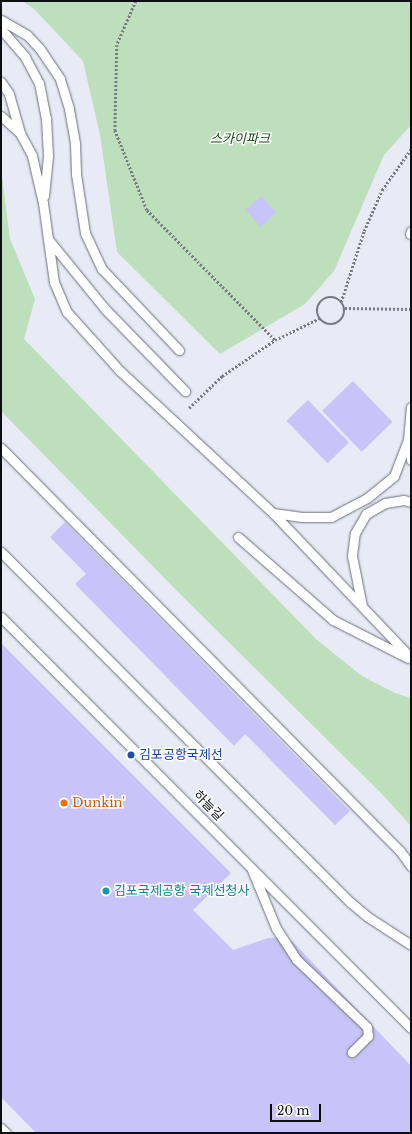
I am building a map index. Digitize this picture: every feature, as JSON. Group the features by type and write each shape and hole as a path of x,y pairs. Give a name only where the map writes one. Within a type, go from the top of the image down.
{"lane":[{"path":"1,20 27,35 40,49 60,80 69,109 75,144 76,174 85,233 102,269 179,350"},
{"path":"1,29 25,57 39,83 46,118 48,156 43,204"},
{"path":"1,82 9,94 20,133 32,156 43,204 54,282 67,312 119,370 273,513 411,659"},
{"path":"1,116 20,133"},
{"path":"47,238 100,304 185,391"},
{"path":"411,407 408,440 411,460"},
{"path":"273,513 302,517 331,517 367,498 394,476 408,440"},
{"path":"1,448 400,851 411,866"},
{"path":"362,606 352,556 355,533 366,514 385,503 404,500 411,502"},
{"path":"238,538 333,620 411,659"},
{"path":"1,552 350,902 368,917 411,945"},
{"name":"하늘길","path":"1,617 397,1013"},
{"path":"250,865 276,928 296,958 367,1027 368,1036 352,1052"},
{"path":"397,1013 411,1022"},
{"path":"397,1013 411,1028"},
{"path":"1,1128 6,1133"}],"path":[{"path":"136,1 117,45 114,130 147,210 275,340"},
{"path":"341,302 364,231 382,190 411,149"},
{"path":"331,298 341,302 345,308 344,316 340,322 330,326 325,324 320,318 318,308 322,301 331,298"},
{"path":"345,308 411,309"},
{"path":"189,408 222,376 275,340 320,318"}],"green space":[{"name":"스카이파크","path":"22,1 411,1 411,125 384,155 334,271 305,304 220,354 117,252 100,135 83,61 34,9"},
{"path":"1,168 10,239 35,299 24,339 316,639 362,676 395,693 411,698 411,826 382,794 181,595 1,411"}],"building":[{"path":"261,196 276,212 261,226 246,210"},
{"path":"353,381 393,422 362,452 322,411"},
{"path":"308,400 349,442 327,463 286,421"},
{"path":"65,522 350,811 335,825 245,734 234,746 75,584 86,574 50,537"},
{"name":"김포국제공항 국제선청사","path":"1,643 231,873 193,910 233,950 268,938 282,937 293,942 411,1066 411,1133 36,1133 1,1097"}],"place":[{"name":"김포공항국제선","path":"131,755"},
{"name":"Dunkin'","path":"64,803"},
{"name":"김포국제공항 국제선청사","path":"106,891"}]}
